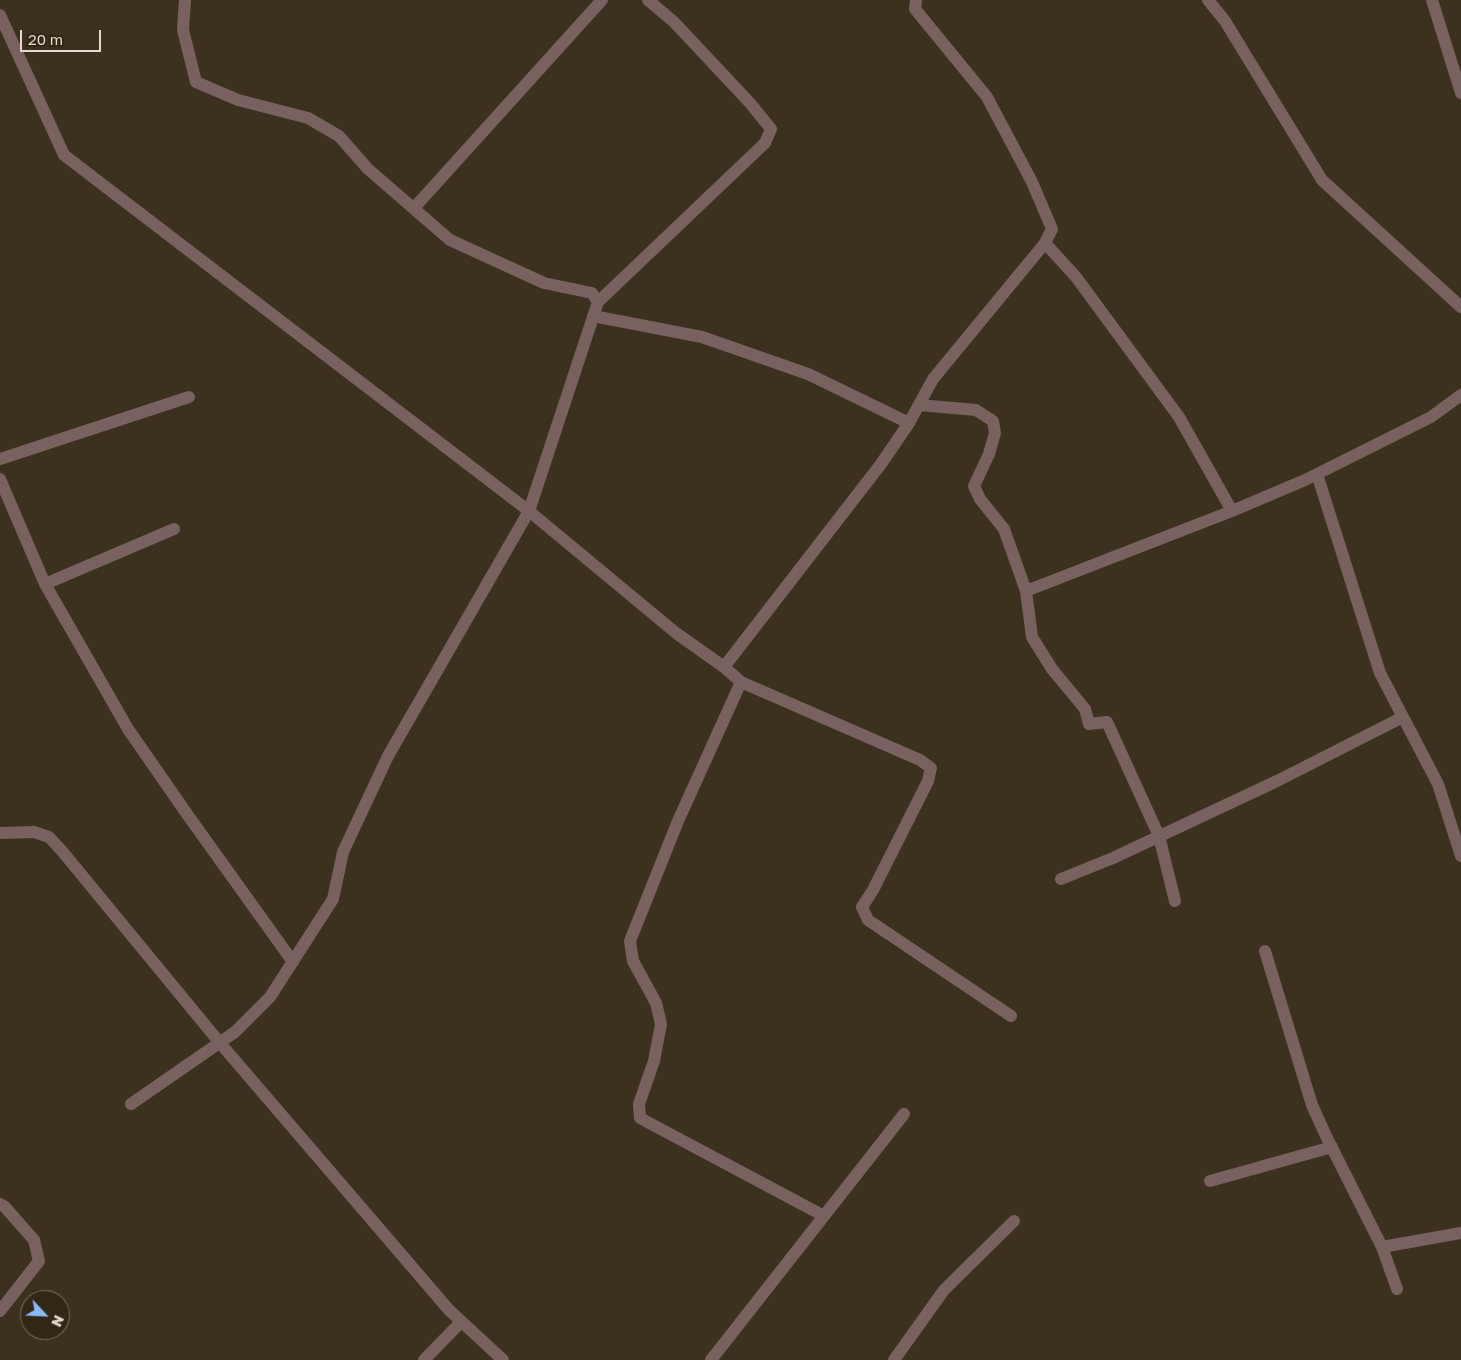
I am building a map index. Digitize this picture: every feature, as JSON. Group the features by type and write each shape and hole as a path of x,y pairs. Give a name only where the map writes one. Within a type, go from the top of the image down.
{"street":[{"path":"185,0 183,30 196,82 238,100 308,118 324,126 339,136 368,169 450,240 544,283 592,293 598,302"},
{"path":"414,208 602,0"},
{"path":"131,1104 235,1032 270,997 333,899 343,852 388,756 529,511 598,302 765,142 772,129 680,29 648,0"},
{"path":"724,667 882,464 934,379 1045,243 1052,229 1032,182 987,97 915,9 916,0"},
{"path":"1208,0 1225,21 1322,180 1461,307"},
{"path":"1432,0 1461,91"},
{"path":"0,15 64,155 529,511 676,633 724,667 741,682 920,760 931,768 928,781 873,890 862,907 868,920 1011,1016"},
{"path":"1045,243 1076,277 1179,417 1232,511"},
{"path":"593,316 711,340 808,374 908,423"},
{"path":"1026,592 1232,511 1317,474 1431,417 1461,395"},
{"path":"0,459 189,397"},
{"path":"919,405 976,410 993,421 996,433 989,454 974,486 980,499 1004,529 1026,592 1032,637 1052,669 1085,708 1088,724 1107,722 1159,836 1175,902"},
{"path":"1317,474 1380,673 1438,784 1461,856"},
{"path":"0,479 45,584 128,729 186,814 293,962"},
{"path":"45,584 174,529"},
{"path":"741,682 678,822 630,941 633,961 656,1003 661,1024 654,1060 639,1104 640,1118 824,1216"},
{"path":"1061,879 1113,858 1277,781 1403,717"},
{"path":"0,833 34,832 49,838 62,851 220,1043 449,1310 503,1360"},
{"path":"1265,951 1312,1105 1382,1247 1397,1289"},
{"path":"712,1360 904,1114"},
{"path":"1210,1181 1332,1147"},
{"path":"0,1204 5,1207 34,1240 40,1261 0,1311"},
{"path":"894,1360 944,1290 1014,1221"},
{"path":"1382,1247 1461,1233"},
{"path":"424,1360 461,1322"}]}
